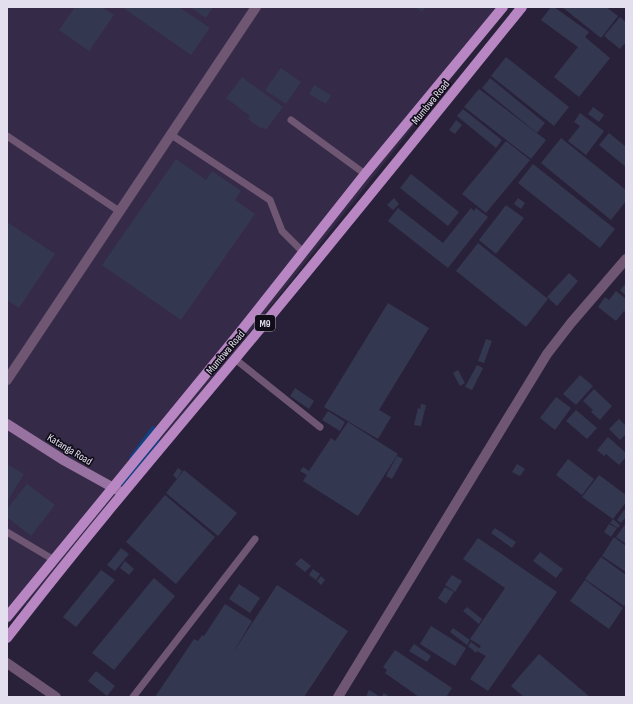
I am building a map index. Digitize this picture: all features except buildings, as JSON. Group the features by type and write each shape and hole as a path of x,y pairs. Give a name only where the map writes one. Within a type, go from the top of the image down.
{"main road":[{"name":"Mumbwa Road","path":"7,617 232,342 365,174 503,7"},
{"name":"Mumbwa Road","path":"7,638 122,493 235,359 522,7"}],"street":[{"path":"7,380 256,7"},
{"path":"338,697 547,354 571,323 626,259"},
{"name":"Katanga Road","path":"7,424 65,461 122,493"},
{"path":"7,663 56,697"}],"lane":[{"path":"291,120 365,174"},
{"path":"170,134 270,200 282,231 303,252"},
{"path":"7,136 119,211"},
{"path":"235,359 320,428"},
{"path":"7,532 54,560"},
{"path":"133,697 255,539"}],"shaded area":[{"path":"7,7 508,7 124,491 7,626"}],"waterway":[{"path":"131,458 153,428"},
{"path":"123,485 158,440"}]}
